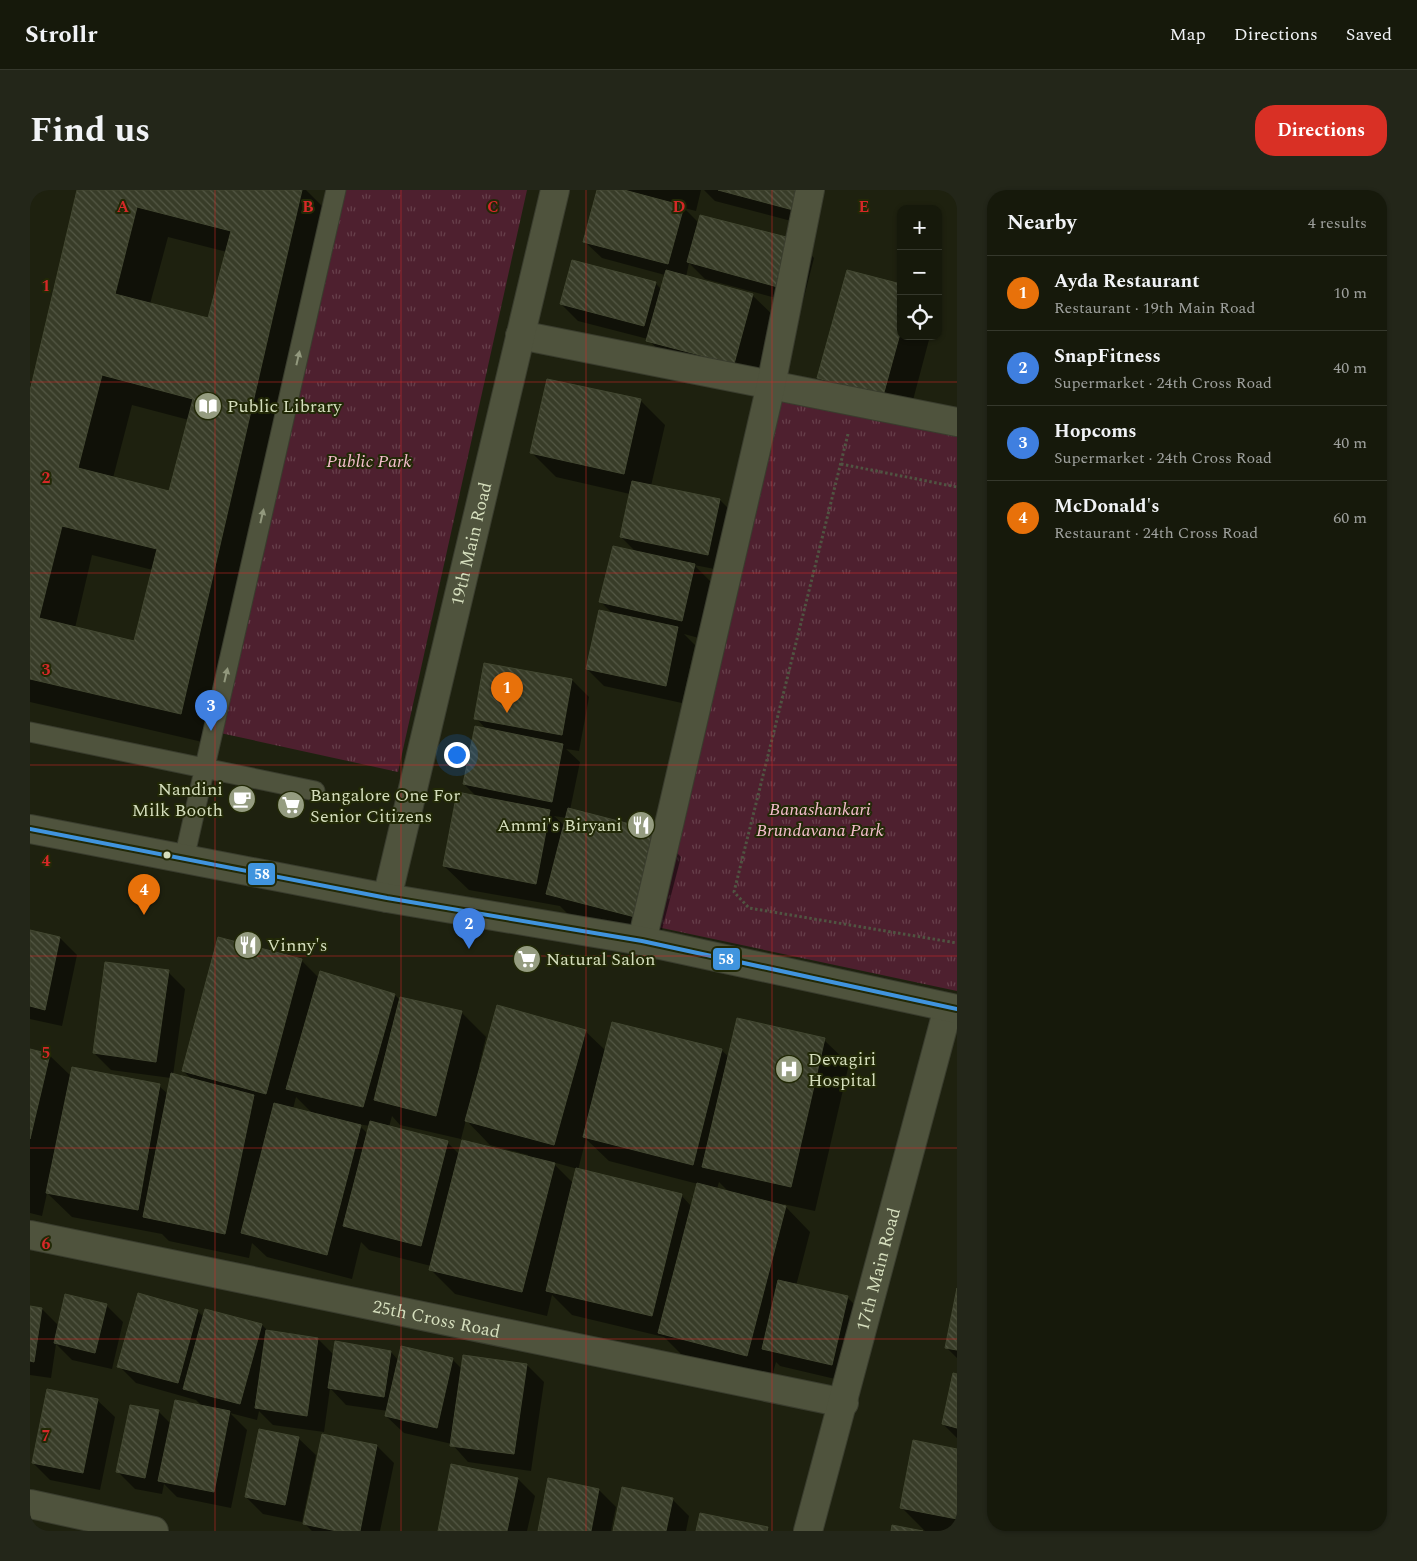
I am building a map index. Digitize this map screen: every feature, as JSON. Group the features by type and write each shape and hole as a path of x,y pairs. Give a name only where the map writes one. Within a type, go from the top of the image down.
{"street":[{"name":"19th Main Road","path":"387,898 555,190"},
{"path":"642,942 771,385 810,190"},
{"path":"520,335 957,422"},
{"path":"30,830 387,898 642,942 953,1008"},
{"name":"17th Main Road","path":"808,1531 953,1008"},
{"name":"25th Cross Road","path":"30,1235 844,1403"},
{"path":"30,1504 154,1531"}],"lane":[{"path":"184,859 336,190"},
{"path":"30,732 315,791"}],"path":[{"path":"957,487 841,464 734,892 749,908 957,943"}],"green space":[{"name":"Public Park","path":"332,190 527,190 398,772 211,731"},
{"name":"Banashankari Brundavana Park","path":"773,387 957,426 957,991 657,927"}],"building":[{"path":"77,190 302,190 181,714 30,679 30,391","holes":["137,207 231,231 208,318 115,294","102,375 193,399 169,491 78,468","62,526 157,549 134,641 39,618"]},
{"path":"597,190 624,190 684,206 668,264 583,242"},
{"path":"718,190 803,190 797,211"},
{"path":"700,215 798,240 785,289 687,262"},
{"path":"572,260 656,282 644,326 560,304"},
{"path":"666,270 753,294 734,364 646,341"},
{"path":"847,270 897,283 898,340 883,396 817,378"},
{"path":"547,379 641,399 624,474 530,453"},
{"path":"632,481 720,499 708,555 620,537"},
{"path":"613,546 695,564 682,621 599,602"},
{"path":"599,610 678,627 666,686 586,669"},
{"path":"484,663 572,679 562,735 474,719"},
{"path":"475,726 563,744 552,802 463,784"},
{"path":"457,792 550,810 536,884 443,866"},
{"path":"568,808 657,831 635,917 546,894"},
{"path":"30,930 60,937 45,1010 30,1006"},
{"path":"218,937 302,959 266,1094 182,1071"},
{"path":"105,962 169,970 156,1062 93,1053"},
{"path":"320,971 395,994 363,1107 286,1089"},
{"path":"400,997 462,1011 436,1116 374,1100"},
{"path":"497,1005 586,1030 554,1145 465,1121"},
{"path":"737,1018 825,1038 791,1187 702,1167"},
{"path":"612,1022 722,1049 693,1165 583,1137"},
{"path":"30,1049 50,1054 30,1139"},
{"path":"72,1067 160,1084 138,1210 46,1193"},
{"path":"171,1073 254,1095 225,1234 143,1217"},
{"path":"274,1103 361,1125 327,1255 241,1233"},
{"path":"370,1121 448,1141 421,1246 343,1226"},
{"path":"462,1140 555,1163 522,1292 429,1270"},
{"path":"576,1168 682,1194 652,1316 546,1291"},
{"path":"697,1183 786,1206 747,1356 658,1333"},
{"path":"778,1280 848,1296 832,1365 762,1349"},
{"path":"957,1288 957,1350 945,1348"},
{"path":"138,1293 198,1310 178,1383 117,1367"},
{"path":"65,1294 107,1304 95,1353 54,1343"},
{"path":"30,1306 42,1308 34,1362 30,1361"},
{"path":"205,1309 262,1324 240,1404 183,1389"},
{"path":"266,1330 318,1338 307,1416 255,1408"},
{"path":"335,1341 391,1351 384,1397 328,1388"},
{"path":"401,1346 453,1358 437,1428 385,1416"},
{"path":"463,1355 527,1364 514,1454 450,1446"},
{"path":"953,1373 957,1374 957,1428 942,1424"},
{"path":"47,1389 98,1399 83,1473 32,1463"},
{"path":"175,1400 230,1411 214,1492 158,1481"},
{"path":"130,1405 159,1410 145,1478 116,1472"},
{"path":"259,1429 299,1437 285,1505 245,1497"},
{"path":"322,1434 377,1445 360,1531 337,1531 303,1524"},
{"path":"913,1440 957,1449 957,1519 900,1508"},
{"path":"451,1464 518,1478 507,1531 438,1531"},
{"path":"548,1478 599,1489 591,1531 538,1531"},
{"path":"622,1487 673,1498 666,1531 613,1531"},
{"path":"700,1513 768,1527 767,1531 696,1531"},
{"path":"892,1525 923,1531 891,1531"}],"transit line":[{"name":"58","path":"30,829 387,898 642,941 957,1009"}],"place":[{"name":"Public Library","path":"208,406"},
{"name":"Ayda Restaurant","path":"507,713"},
{"name":"Hopcoms","path":"211,731"},
{"name":"Nandini Milk Booth","path":"242,799"},
{"name":"Bangalore One For Senior Citizens","path":"291,805"},
{"name":"Ammi's Biryani","path":"641,825"},
{"name":"McDonald's","path":"144,915"},
{"name":"Vinny's","path":"248,945"},
{"name":"SnapFitness","path":"469,949"},
{"name":"Natural Salon","path":"527,959"},
{"name":"Devagiri Hospital","path":"789,1069"}]}
